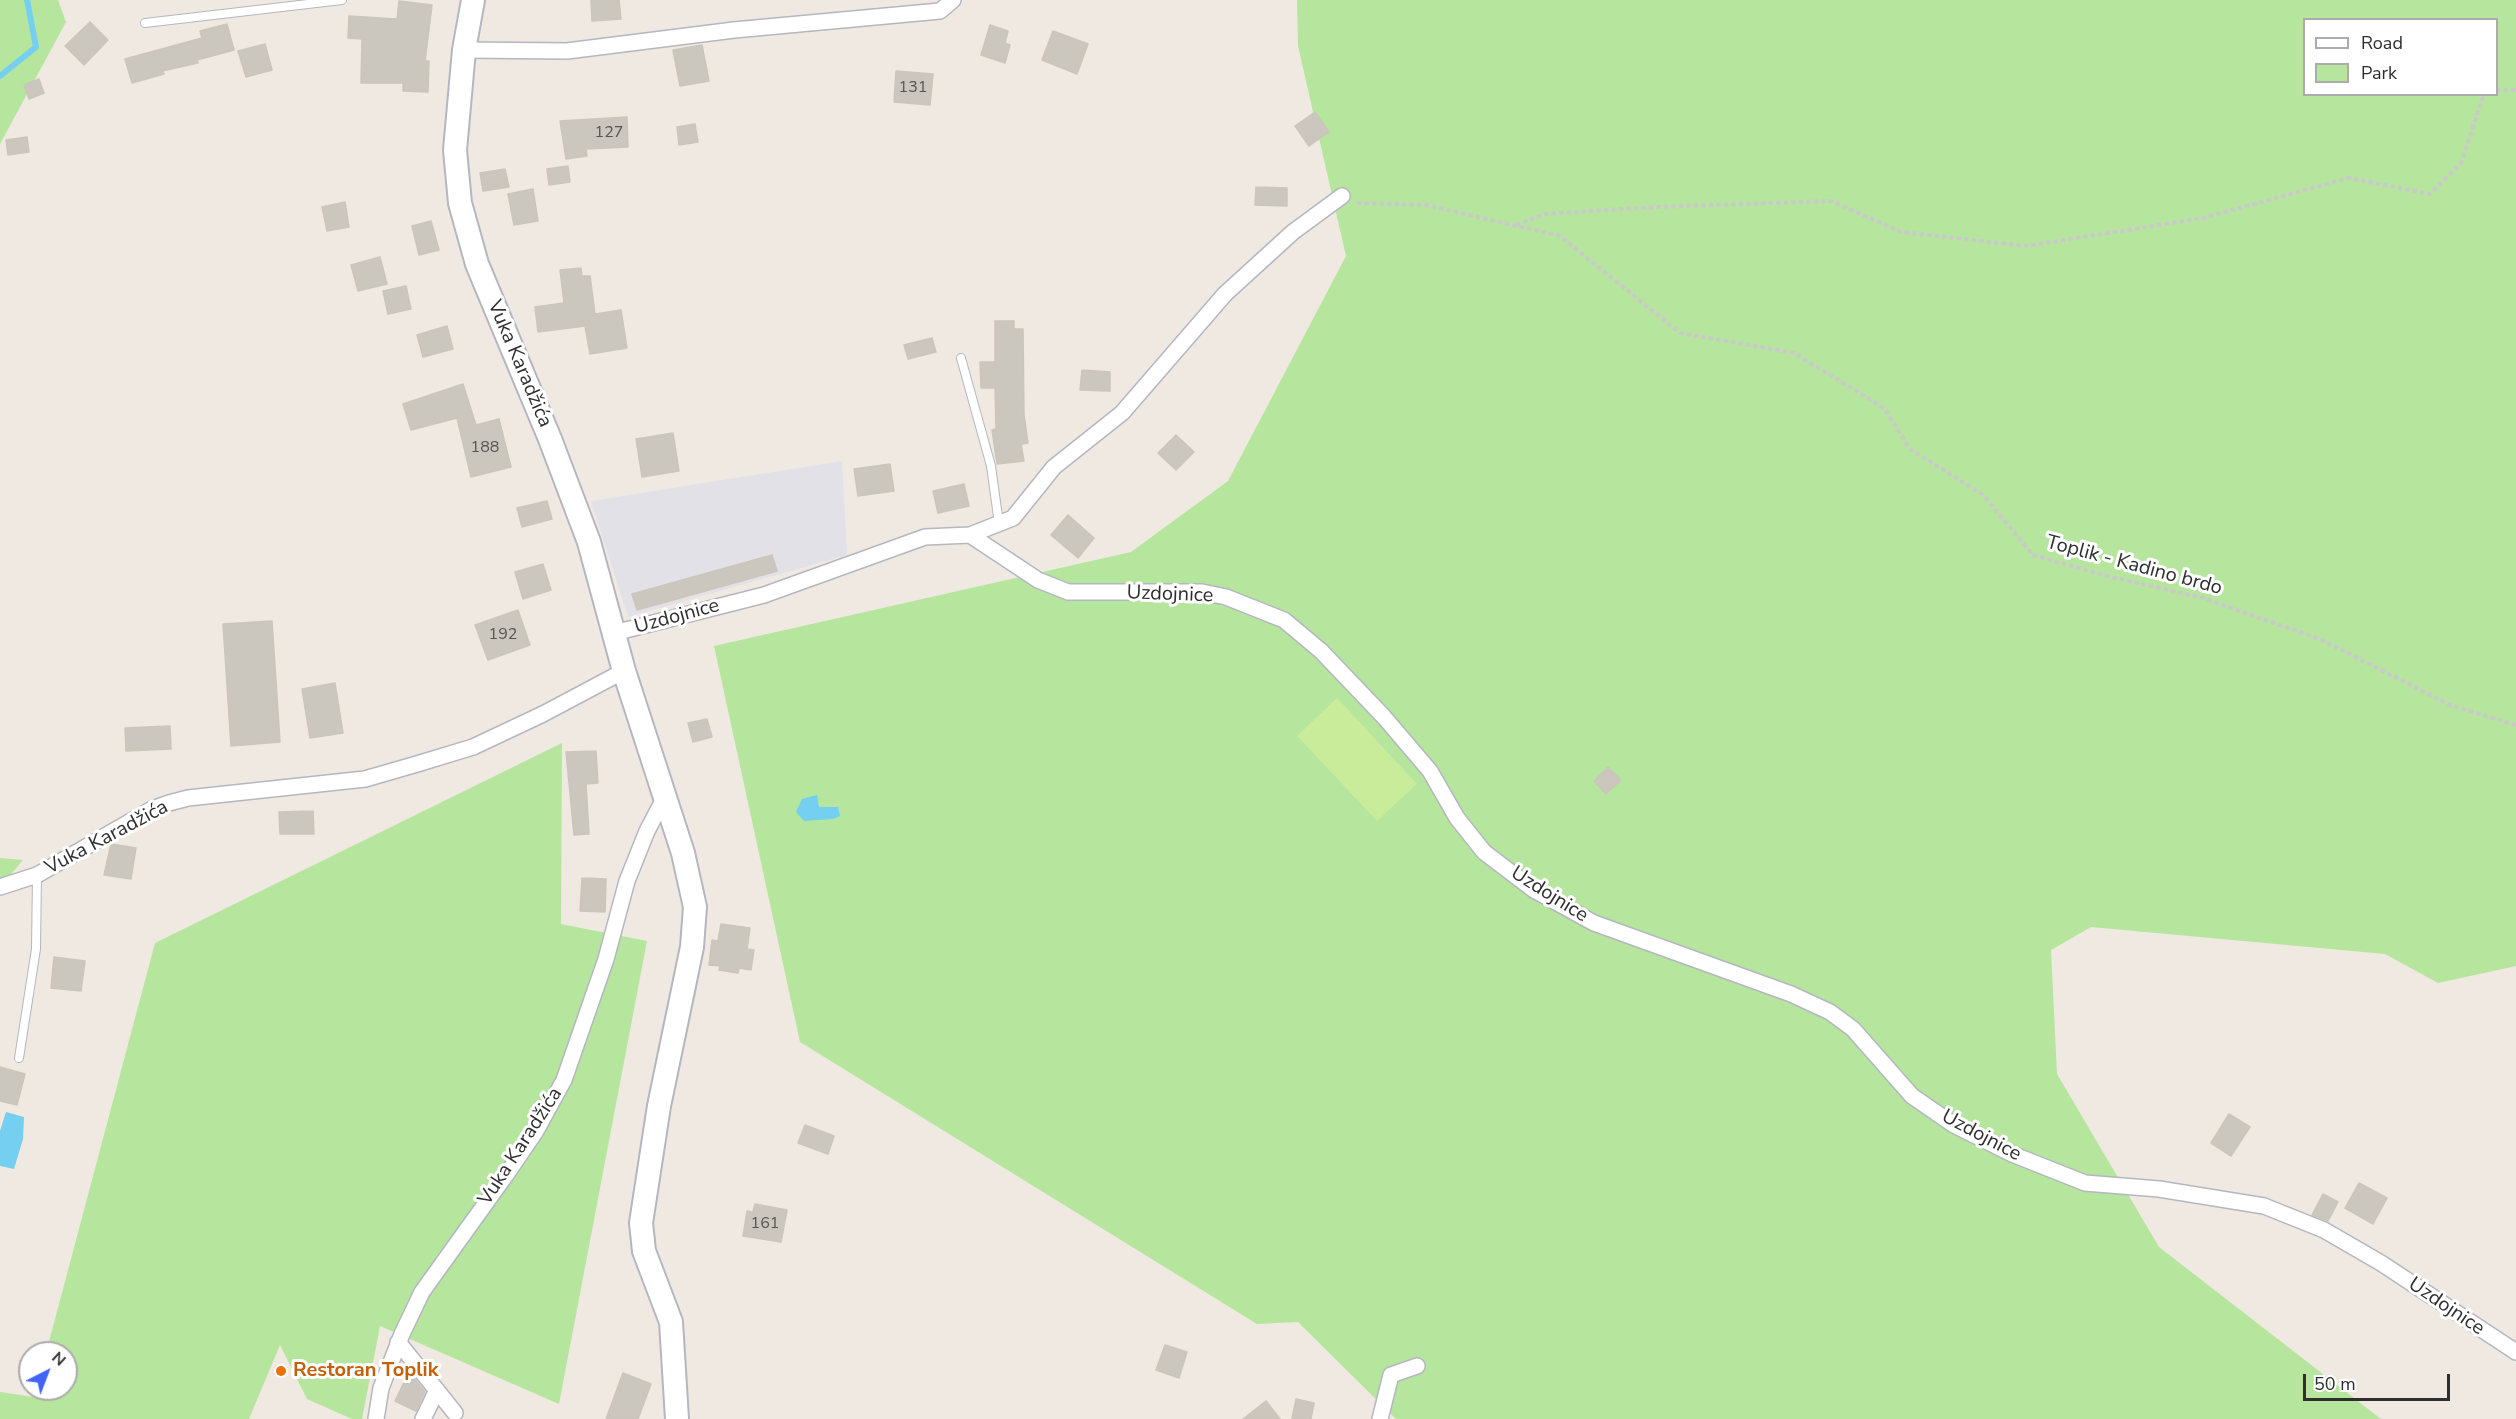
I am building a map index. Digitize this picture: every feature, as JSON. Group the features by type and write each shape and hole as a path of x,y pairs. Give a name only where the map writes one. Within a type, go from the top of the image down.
{"street":[{"name":"Vuka Karadžića","path":"473,0 464,50 455,150 460,203 477,264 590,542 624,671 683,853 695,907 692,947 659,1106 641,1223 644,1251 671,1322 677,1419"},
{"path":"464,50 567,51 734,30 940,11 953,0"},
{"path":"970,535 1013,518 1054,467 1122,413 1225,294 1293,232 1338,199"},
{"name":"Uzdojnice","path":"614,633 764,595 925,537 970,535 1038,580 1068,592 1202,592 1226,597 1284,620 1321,651 1384,717 1430,771 1457,818 1484,852 1534,890 1594,923 1791,994 1830,1012 1853,1029 1912,1096 1954,1125 2012,1154 2085,1183 2159,1189 2264,1206 2324,1230 2380,1263 2516,1352"},
{"name":"Vuka Karadžića","path":"0,887 37,875 152,809 188,798 365,779 417,764 473,747 543,714 624,671"},
{"name":"Vuka Karadžića","path":"376,1419 381,1388 398,1342 422,1292 518,1157 564,1080 602,970 627,881 666,795"},
{"path":"398,1342 455,1413"},
{"path":"1380,1419 1391,1375 1417,1366"},
{"path":"423,1419 436,1389"}],"lane":[{"path":"145,23 342,0"},
{"path":"960,358 990,466 999,524"},
{"path":"19,1058 36,949 37,875"}],"path":[{"path":"2498,90 2516,90"},
{"path":"1516,225 1545,214 1656,207 1831,201 1901,232 2026,246 2203,218 2349,178 2430,194 2461,163 2483,96"},
{"name":"Toplik - Kadino brdo","path":"1338,199 1426,206 1560,236 1680,333 1794,353 1884,408 1910,449 1983,495 2033,555 2107,576 2203,598 2322,640 2450,705 2516,725"}],"shaded area":[{"path":"842,461 847,555 628,617 591,501"}],"green space":[{"path":"0,0 58,0 66,22 0,144"},
{"path":"1297,0 2516,0 2516,966 2438,983 2385,954 2091,927 2051,950 2057,1074 2159,1247 2381,1419 1396,1419 1298,1322 1257,1324 800,1042 714,646 1131,552 1228,481 1346,256 1298,46"},
{"path":"1337,698 1417,784 1377,821 1297,736"},
{"path":"562,743 561,924 647,941 559,1404 380,1326 362,1419 352,1419 307,1399 280,1345 249,1419 0,1419 0,1392 18,1395 18,1401 78,1401 78,1341 49,1341 155,943"},
{"path":"0,858 23,860 0,887"}],"water":[{"path":"817,795 819,807 838,807 840,816 833,819 804,821 796,812 802,799"},
{"path":"6,1112 24,1117 23,1139 14,1169 0,1166 0,1131"}],"building":[{"path":"591,0 619,0 621,19 592,21"},
{"path":"399,1 432,5 425,61 429,61 428,92 403,91 403,83 361,83 362,39 348,38 349,16 397,19"},
{"path":"90,22 108,40 84,65 65,46"},
{"path":"227,24 234,50 197,60 198,63 162,71 164,74 132,83 125,59 202,38 200,31"},
{"path":"990,25 1008,31 1005,43 1010,45 1005,63 981,55"},
{"path":"1053,31 1088,44 1077,74 1042,60"},
{"path":"265,44 272,70 246,77 238,51"},
{"path":"702,45 709,81 680,86 673,50"},
{"path":"896,71 933,74 930,105 894,102"},
{"path":"39,79 44,93 29,99 24,85"},
{"path":"1315,112 1329,132 1309,146 1295,126"},
{"path":"627,117 628,147 586,149 587,156 566,159 560,121"},
{"path":"695,124 698,142 679,145 677,127"},
{"path":"27,137 29,152 8,155 6,140"},
{"path":"568,166 570,182 549,185 547,169"},
{"path":"505,169 509,187 483,191 480,173"},
{"path":"1256,187 1287,188 1287,206 1255,205"},
{"path":"533,189 538,221 514,225 508,194"},
{"path":"345,202 349,227 327,231 322,207"},
{"path":"431,221 439,250 419,255 412,226"},
{"path":"380,257 387,284 358,291 351,265"},
{"path":"581,268 582,276 590,276 595,314 621,310 627,348 590,354 585,326 538,332 535,307 564,303 560,270"},
{"path":"406,286 411,309 388,314 383,291"},
{"path":"995,321 1014,321 1014,329 1023,329 1024,415 1028,443 1021,444 1024,461 997,464 992,430 996,429 995,388 981,388 980,362 995,362"},
{"path":"447,326 453,349 423,357 417,335"},
{"path":"932,338 936,352 908,359 904,345"},
{"path":"1082,370 1110,372 1110,391 1080,390"},
{"path":"463,384 476,425 499,419 511,467 471,477 457,418 411,430 403,404"},
{"path":"673,433 679,471 642,477 636,439"},
{"path":"1176,435 1194,452 1176,470 1158,453"},
{"path":"890,464 894,491 858,496 854,469"},
{"path":"964,484 969,506 938,513 933,491"},
{"path":"547,501 552,519 522,527 517,508"},
{"path":"1068,515 1094,538 1078,558 1051,535"},
{"path":"772,555 777,571 637,610 632,594"},
{"path":"543,564 551,590 523,599 515,572"},
{"path":"518,610 530,645 488,660 475,625"},
{"path":"272,621 280,742 231,746 223,624"},
{"path":"335,683 343,733 310,738 302,689"},
{"path":"707,719 712,737 693,742 688,723"},
{"path":"170,726 171,749 126,751 125,728"},
{"path":"596,751 598,783 586,784 589,834 574,835 566,752"},
{"path":"1608,767 1621,780 1606,794 1594,781"},
{"path":"313,811 314,834 280,834 279,812"},
{"path":"111,844 136,848 131,879 104,875"},
{"path":"582,878 606,879 605,912 580,911"},
{"path":"721,924 750,928 747,949 754,950 751,970 739,968 738,973 719,970 720,966 709,965 712,940 718,941"},
{"path":"54,957 85,961 81,991 51,988"},
{"path":"0,1067 25,1074 17,1105 0,1101"},
{"path":"2229,1114 2250,1127 2231,1156 2211,1143"},
{"path":"805,1125 834,1136 828,1154 798,1143"},
{"path":"2359,1183 2387,1198 2373,1224 2345,1208"},
{"path":"2323,1194 2338,1202 2328,1221 2312,1215"},
{"path":"755,1204 787,1210 781,1242 743,1236 747,1211 753,1212"},
{"path":"1165,1345 1187,1352 1179,1378 1156,1370"},
{"path":"623,1373 651,1384 638,1419 606,1419"},
{"path":"408,1374 425,1392 416,1411 395,1401"},
{"path":"1296,1399 1314,1403 1311,1419 1292,1419"},
{"path":"1266,1401 1280,1419 1243,1419"}],"waterway":[{"path":"0,76 36,47 27,0"}],"place":[{"name":"Restoran Toplik","path":"281,1371"}]}
